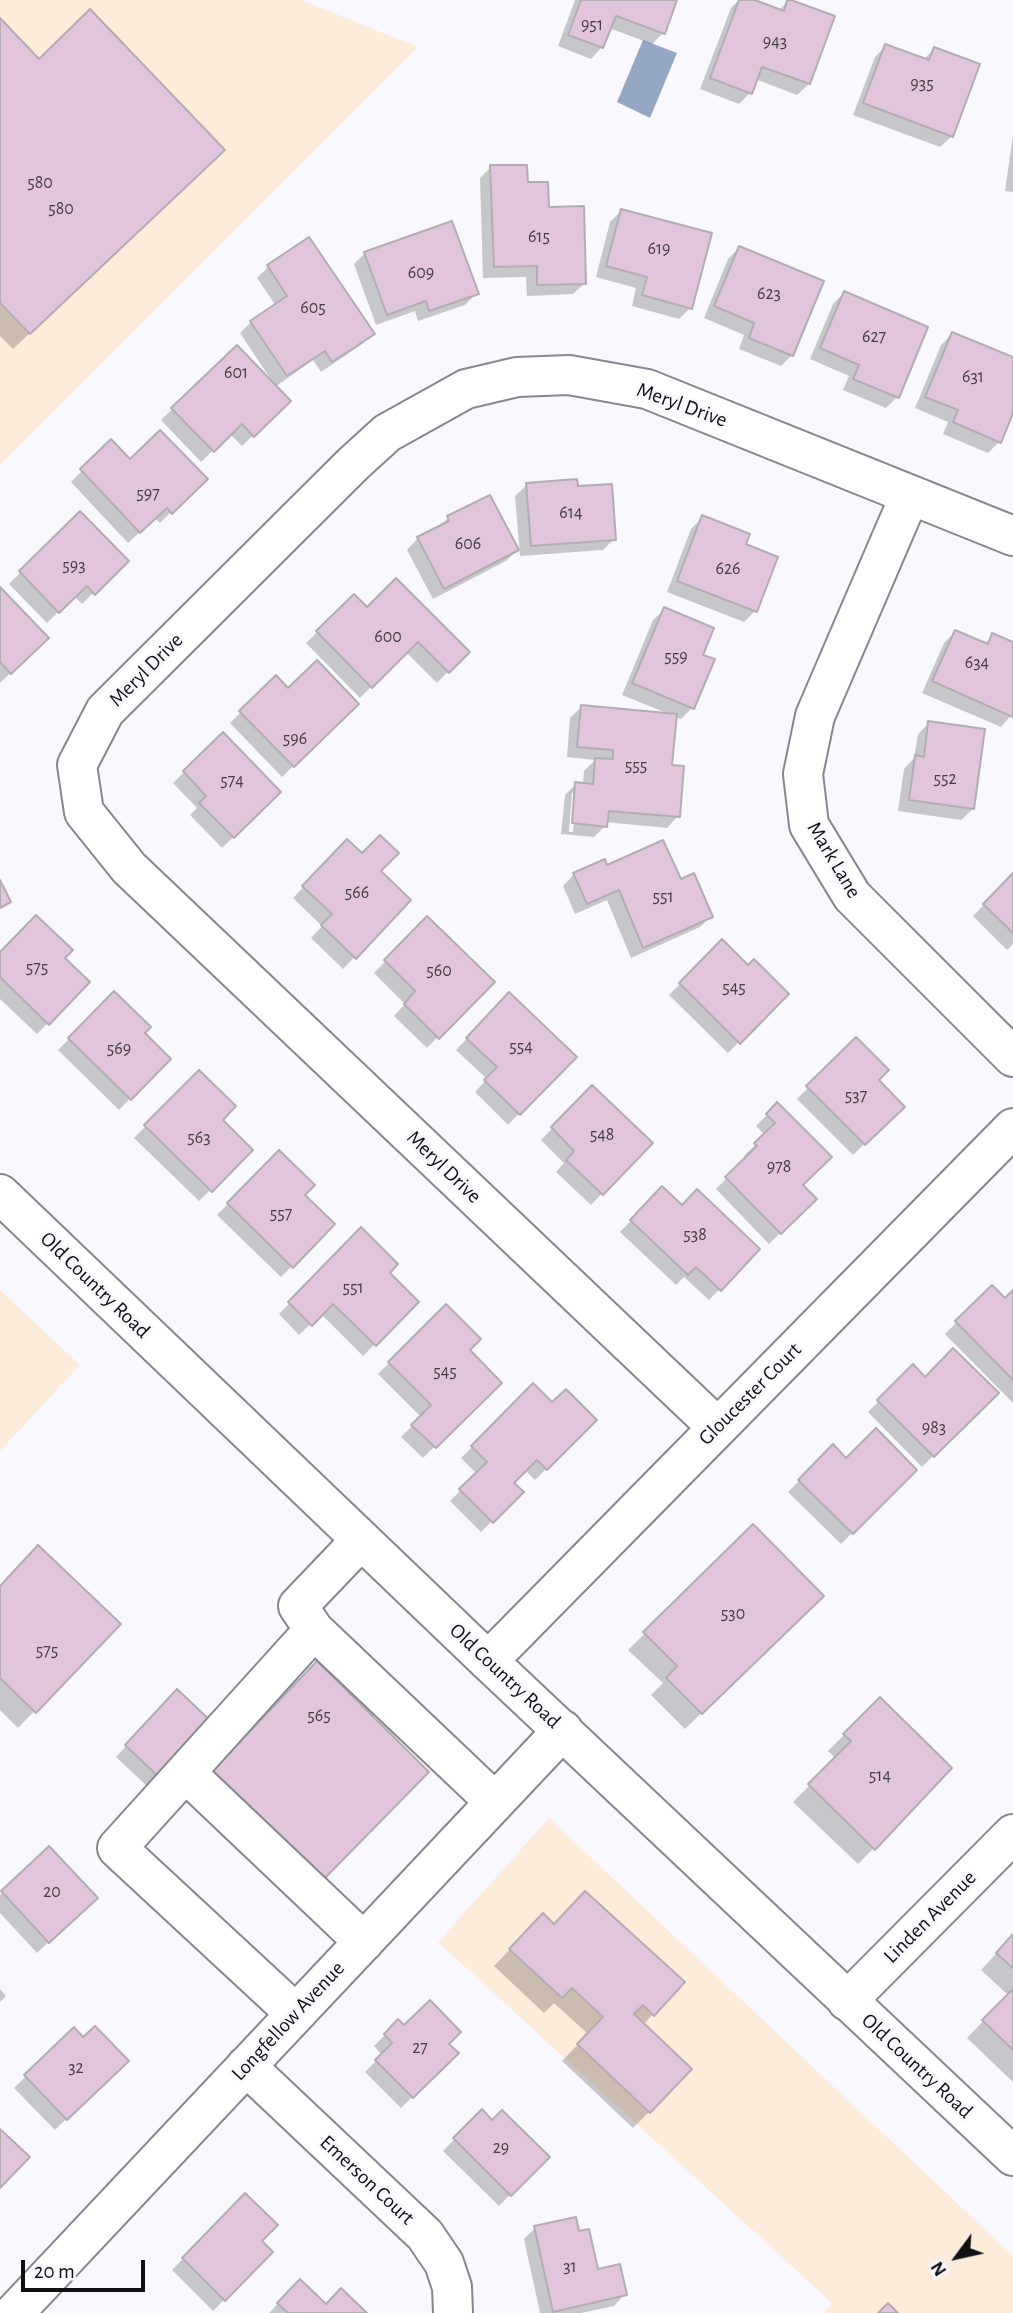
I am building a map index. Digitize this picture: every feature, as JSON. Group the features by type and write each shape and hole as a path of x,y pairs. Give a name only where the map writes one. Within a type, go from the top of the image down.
{"street":[{"name":"Meryl Drive","path":"718,1427 129,868 84,811 77,765 105,711 387,433 466,390 517,377 569,375 647,389 1013,536"},
{"name":"Mark Lane","path":"910,495 815,716 803,774 808,825 852,896 1013,1057"},
{"name":"Gloucester Court","path":"488,1661 1013,1128"},
{"name":"Old Country Road","path":"0,1194 488,1661 1013,2155"},
{"path":"361,1540 298,1606 314,1630 495,1802"},
{"path":"295,2013 117,1848 314,1630"},
{"name":"Longfellow Avenue","path":"14,2313 563,1730"},
{"path":"186,1773 364,1941"},
{"name":"Linden Avenue","path":"847,2001 1013,1834"},
{"name":"Emerson Court","path":"246,2066 425,2235 444,2263 452,2287 453,2313"}],"shaded area":[{"path":"0,0 301,0 418,47 0,465"},
{"path":"0,1290 80,1365 0,1451"},
{"path":"549,1818 1013,2256 1013,2313 824,2313 832,2303 438,1942"}],"water":[{"path":"643,40 677,53 650,118 617,102"}],"building":[{"path":"581,0 677,0 665,34 616,16 603,48 568,35"},
{"path":"739,0 755,0 784,11 787,0 791,0 835,16 810,84 762,67 752,94 710,78"},
{"path":"90,9 225,150 30,334 0,303 0,18 39,59"},
{"path":"885,44 929,60 934,47 980,64 953,137 863,103"},
{"path":"490,165 527,165 528,182 548,182 549,207 584,206 586,284 537,285 537,266 494,267"},
{"path":"621,209 712,233 692,309 642,295 647,277 606,266"},
{"path":"452,221 479,294 429,311 426,301 387,315 364,252"},
{"path":"309,237 375,334 332,362 325,351 287,376 250,321 287,296 267,265"},
{"path":"739,246 824,281 793,356 749,338 754,323 714,306"},
{"path":"844,291 928,327 899,398 853,379 859,365 820,348"},
{"path":"952,332 1013,357 1013,413 1001,443 953,422 958,410 925,397"},
{"path":"237,345 291,401 254,437 242,424 214,452 171,408"},
{"path":"160,430 208,479 172,514 167,508 140,533 80,469 111,439 130,459"},
{"path":"577,479 578,486 612,484 616,540 531,546 526,483"},
{"path":"490,495 519,550 444,589 417,537 449,521 447,516"},
{"path":"80,511 129,561 95,595 87,586 59,613 19,571"},
{"path":"702,515 750,534 746,544 778,557 757,612 677,581"},
{"path":"396,578 470,652 449,673 418,642 372,688 316,631 354,594 367,607"},
{"path":"0,587 49,638 11,674 0,662"},
{"path":"664,607 714,628 703,655 715,659 694,709 632,683"},
{"path":"955,630 988,644 992,633 1013,642 1013,717 932,681"},
{"path":"317,660 359,704 294,767 239,711 276,675 288,688"},
{"path":"581,705 677,714 672,765 684,766 680,817 609,811 607,827 572,823 575,782 593,784 595,758 613,759 613,750 577,747"},
{"path":"928,721 985,729 974,809 909,800 915,755 924,757"},
{"path":"223,732 281,792 234,838 199,803 206,796 183,771"},
{"path":"380,835 399,853 381,871 411,900 356,959 321,925 332,914 302,886 347,839 362,853"},
{"path":"663,840 681,879 694,873 713,917 643,948 619,890 587,904 573,873 605,859 607,865"},
{"path":"1013,873 1013,933 983,904"},
{"path":"0,880 11,902 0,908"},
{"path":"36,915 73,950 65,958 90,982 49,1025 0,977 0,952"},
{"path":"427,916 495,982 439,1039 404,1004 415,991 384,960"},
{"path":"722,939 748,965 754,959 789,994 740,1044 679,983"},
{"path":"114,991 151,1027 145,1033 171,1059 131,1100 68,1038"},
{"path":"509,992 577,1057 520,1115 484,1080 497,1067 466,1038"},
{"path":"856,1037 889,1070 879,1080 905,1107 865,1145 806,1086"},
{"path":"199,1070 236,1106 223,1120 253,1150 212,1192 144,1125"},
{"path":"592,1085 653,1143 603,1195 566,1160 574,1151 551,1127"},
{"path":"777,1102 832,1157 803,1185 817,1199 781,1234 725,1177 757,1146 754,1143 775,1123 766,1114"},
{"path":"279,1150 315,1185 305,1195 335,1224 293,1268 227,1203"},
{"path":"662,1186 682,1205 697,1189 760,1249 721,1291 696,1267 688,1275 630,1220"},
{"path":"361,1227 398,1264 390,1273 419,1302 376,1346 333,1304 312,1326 288,1302"},
{"path":"992,1285 1005,1298 1013,1290 1013,1380 955,1321"},
{"path":"446,1304 481,1339 470,1350 502,1383 436,1448 411,1425 431,1405 388,1362"},
{"path":"953,1348 999,1393 934,1457 877,1400 913,1364 925,1377"},
{"path":"533,1383 552,1402 566,1389 597,1420 547,1470 537,1460 514,1483 524,1492 493,1523 459,1489 487,1462 471,1446"},
{"path":"876,1428 917,1470 853,1534 798,1480 833,1444 846,1458"},
{"path":"753,1524 824,1596 702,1714 666,1678 677,1666 643,1632"},
{"path":"38,1545 121,1624 36,1713 0,1678 0,1586"},
{"path":"317,1661 429,1772 323,1880 208,1775"},
{"path":"177,1689 213,1723 161,1779 125,1745"},
{"path":"880,1697 952,1768 875,1850 808,1784 851,1741 843,1734"},
{"path":"49,1846 98,1898 49,1943 1,1891"},
{"path":"585,1891 685,1982 654,2016 643,2005 634,2014 692,2069 650,2113 577,2044 603,2017 572,1988 562,1998 509,1949 543,1913 554,1924"},
{"path":"1013,1934 1013,1968 996,1953"},
{"path":"1013,1989 1013,2050 982,2020"},
{"path":"430,2000 461,2032 449,2044 459,2053 413,2098 375,2060 392,2043 384,2034 398,2019 404,2025"},
{"path":"95,2026 129,2061 67,2120 24,2075 74,2027 83,2037"},
{"path":"482,2109 492,2120 502,2110 550,2157 511,2196 453,2138"},
{"path":"0,2129 30,2157 0,2188"},
{"path":"245,2193 278,2225 262,2241 273,2252 225,2301 182,2258"},
{"path":"576,2217 579,2231 589,2229 598,2269 620,2264 627,2295 553,2312 534,2226"},
{"path":"300,2279 326,2304 341,2288 367,2313 288,2313 277,2303"},
{"path":"888,2303 898,2313 878,2313"}]}
